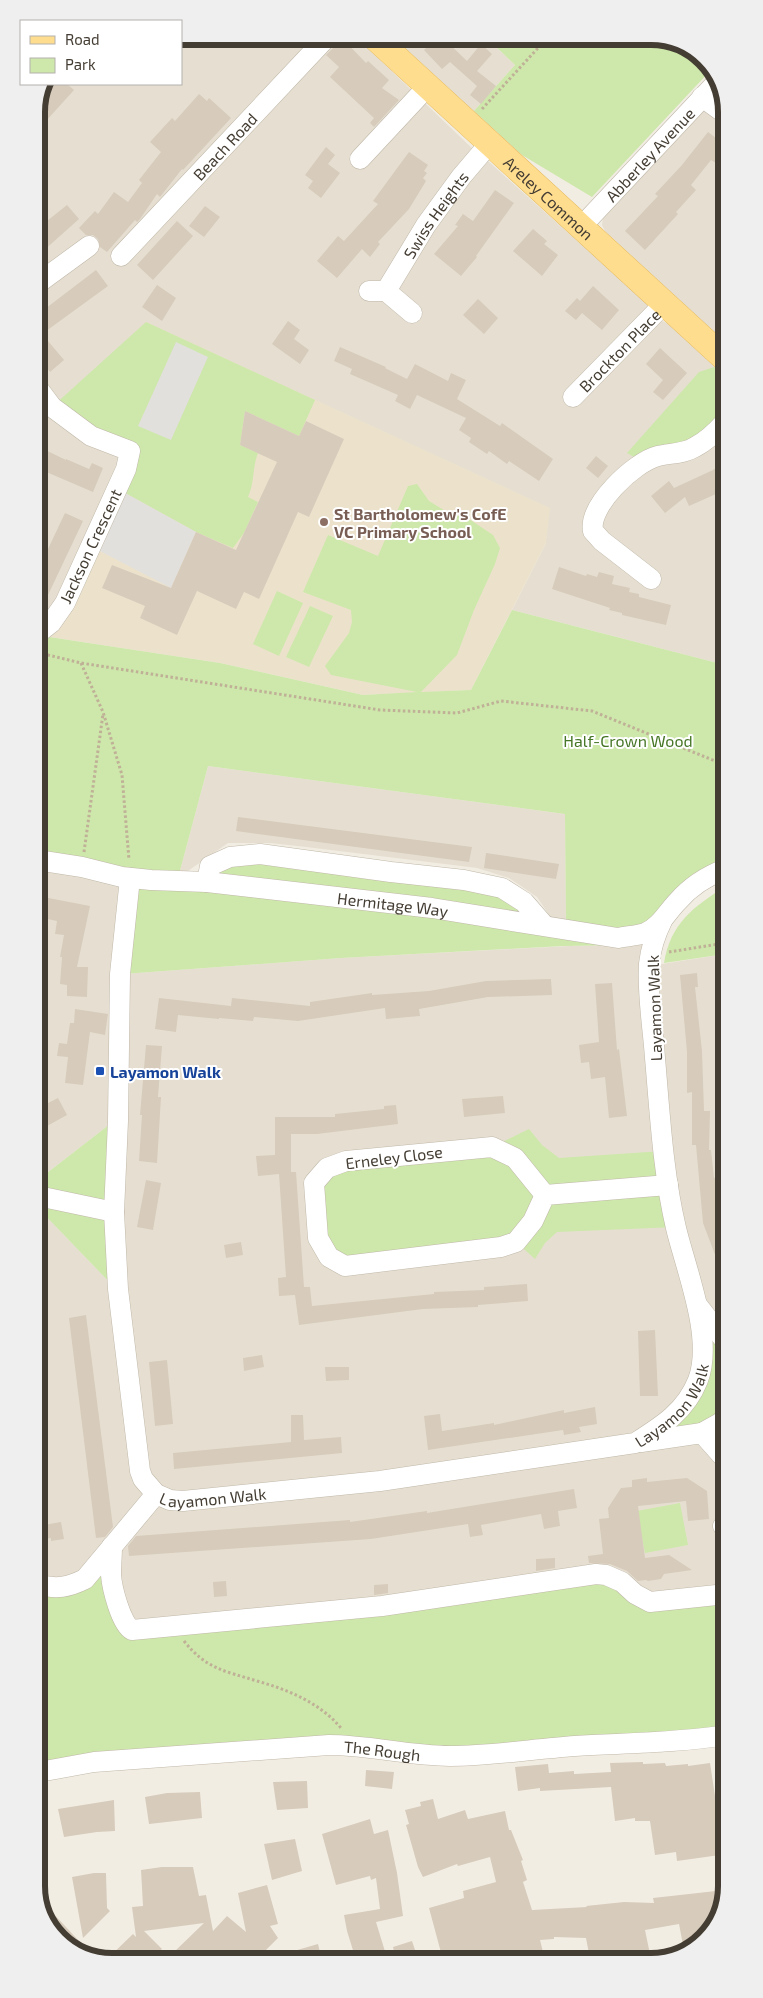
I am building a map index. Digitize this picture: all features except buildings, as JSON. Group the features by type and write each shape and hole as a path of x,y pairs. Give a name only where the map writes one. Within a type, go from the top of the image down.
{"main road":[{"name":"Areley Common","path":"383,45 718,352"}],"street":[{"name":"Beach Road","path":"121,256 320,45"},
{"path":"360,159 428,86"},
{"name":"Abberley Avenue","path":"581,227 713,86"},
{"path":"702,97 718,108"},
{"name":"Swiss Heights","path":"412,313 377,291 461,177 490,144"},
{"path":"45,278 90,246"},
{"name":"Brockton Place","path":"573,397 666,303"},
{"name":"Jackson Crescent","path":"45,398 52,406 91,436 130,451 126,469 65,603 51,623 45,628"},
{"path":"651,579 602,541 593,531 593,517 603,501 628,473 656,456 693,449 718,429"},
{"path":"207,882 210,866 230,856 260,854 464,880 502,888 524,902 544,926"},
{"name":"Hermitage Way","path":"45,861 82,867 113,876 207,882 432,908 618,938 646,932 662,921 678,901 692,888 709,875 718,872"},
{"name":"Layamon Walk","path":"130,878 120,974 118,1121 114,1212 118,1289 139,1462 144,1479 156,1494 170,1500 183,1501 316,1488 442,1472 635,1443 680,1411 698,1380 702,1368 703,1350 697,1304 676,1227 668,1185 651,1009 650,955 654,938 662,921"},
{"name":"Erneley Close","path":"492,1147 515,1158 545,1195 533,1221 516,1242 501,1248 345,1266 329,1257 318,1238 314,1183 327,1168 346,1161 492,1147"},
{"path":"545,1195 668,1185"},
{"path":"45,1197 114,1212"},
{"name":"Layamon Walk","path":"697,1304 718,1332"},
{"path":"635,1443 702,1433 718,1424"},
{"path":"702,1433 718,1451"},
{"path":"45,1585 61,1588 85,1579 156,1494"},
{"path":"112,1546 111,1577 116,1600 127,1627 132,1630 382,1606 596,1574 606,1575 622,1582 635,1594 650,1602 718,1595"},
{"name":"The Rough","path":"45,1771 94,1762 329,1745 356,1745 418,1755 451,1756 718,1737"}],"path":[{"path":"468,124 541,45"},
{"path":"45,654 81,663 380,710 457,713 501,701 592,711 718,762"},
{"path":"81,663 103,712 122,775 130,878"},
{"path":"82,867 103,712"},
{"path":"650,955 718,945"},
{"path":"170,1625 192,1651 205,1662 220,1670 257,1680 313,1703 330,1715 356,1745"}],"shaded area":[{"path":"182,45 364,45 475,151 646,303 658,322 662,321 669,324 718,370 718,663 512,610 546,543 130,451 126,469 45,619 45,108 51,85 182,85"},
{"path":"405,45 494,45 515,65 474,111 404,47"},
{"path":"702,97 718,108 718,335 605,231 602,225 603,218"},
{"name":"St Bartholomew's CofE VC Primary School","path":"146,322 550,508 546,543 471,690 363,695 220,663 49,637 88,554 116,488"},
{"path":"176,342 208,357 171,440 138,426"},
{"path":"116,488 196,532 171,588 96,549"},
{"path":"45,733 48,734 45,759"},
{"path":"208,766 565,814 566,924 553,921 537,897 509,878 477,868 306,847 270,843 228,843 178,878"},
{"path":"45,862 122,877 114,1121 45,1175"},
{"path":"653,938 649,966 718,955 718,1594 132,1630 113,1547 151,1488 120,1289 123,974 341,958 569,946 627,945"},
{"path":"45,1215 116,1289 149,1490 85,1579 45,1583"}],"green space":[{"path":"494,45 664,46 692,59 707,75 592,197 522,155 474,111 515,65"},
{"path":"146,322 315,400 299,436 245,411 240,445 258,453 248,497 258,502 244,533 233,548 196,532 116,488 129,451 52,407"},
{"path":"714,367 718,371 718,419 700,440 634,457 627,453 699,372"},
{"name":"Half-Crown Wood","path":"417,484 429,501 447,512 469,519 493,535 500,548 457,655 421,692 471,690 512,610 718,663 718,874 627,945 563,946 341,958 123,974 130,878 45,862 45,759 48,734 45,733 45,637 220,663 363,695 417,692 331,675 325,666 349,633 352,622 351,610 303,592 328,535 378,556 408,486","holes":["208,766 565,814 566,924 544,925 502,888 230,857 206,882 178,878"]},
{"path":"277,591 303,603 279,656 253,644"},
{"path":"310,606 333,616 309,667 286,657"},
{"path":"718,891 718,955 664,963 667,949 678,927 703,901"},
{"path":"114,1121 116,1289 45,1215 45,1175"},
{"path":"529,1129 542,1145 559,1158 663,1151 676,1227 557,1232 545,1243 535,1259 516,1242 501,1247 329,1257 314,1183 327,1168 492,1147"},
{"path":"697,1304 718,1332 718,1423 654,1431 698,1380"},
{"path":"680,1503 688,1545 645,1553 637,1511"},
{"path":"111,1549 125,1624 584,1576 635,1594 718,1594 718,1736 451,1756 357,1745 45,1772 45,1585 61,1588"}],"place":[{"name":"St Bartholomew's CofE VC Primary School","path":"324,522"},
{"name":"Layamon Walk","path":"100,1071"}]}
